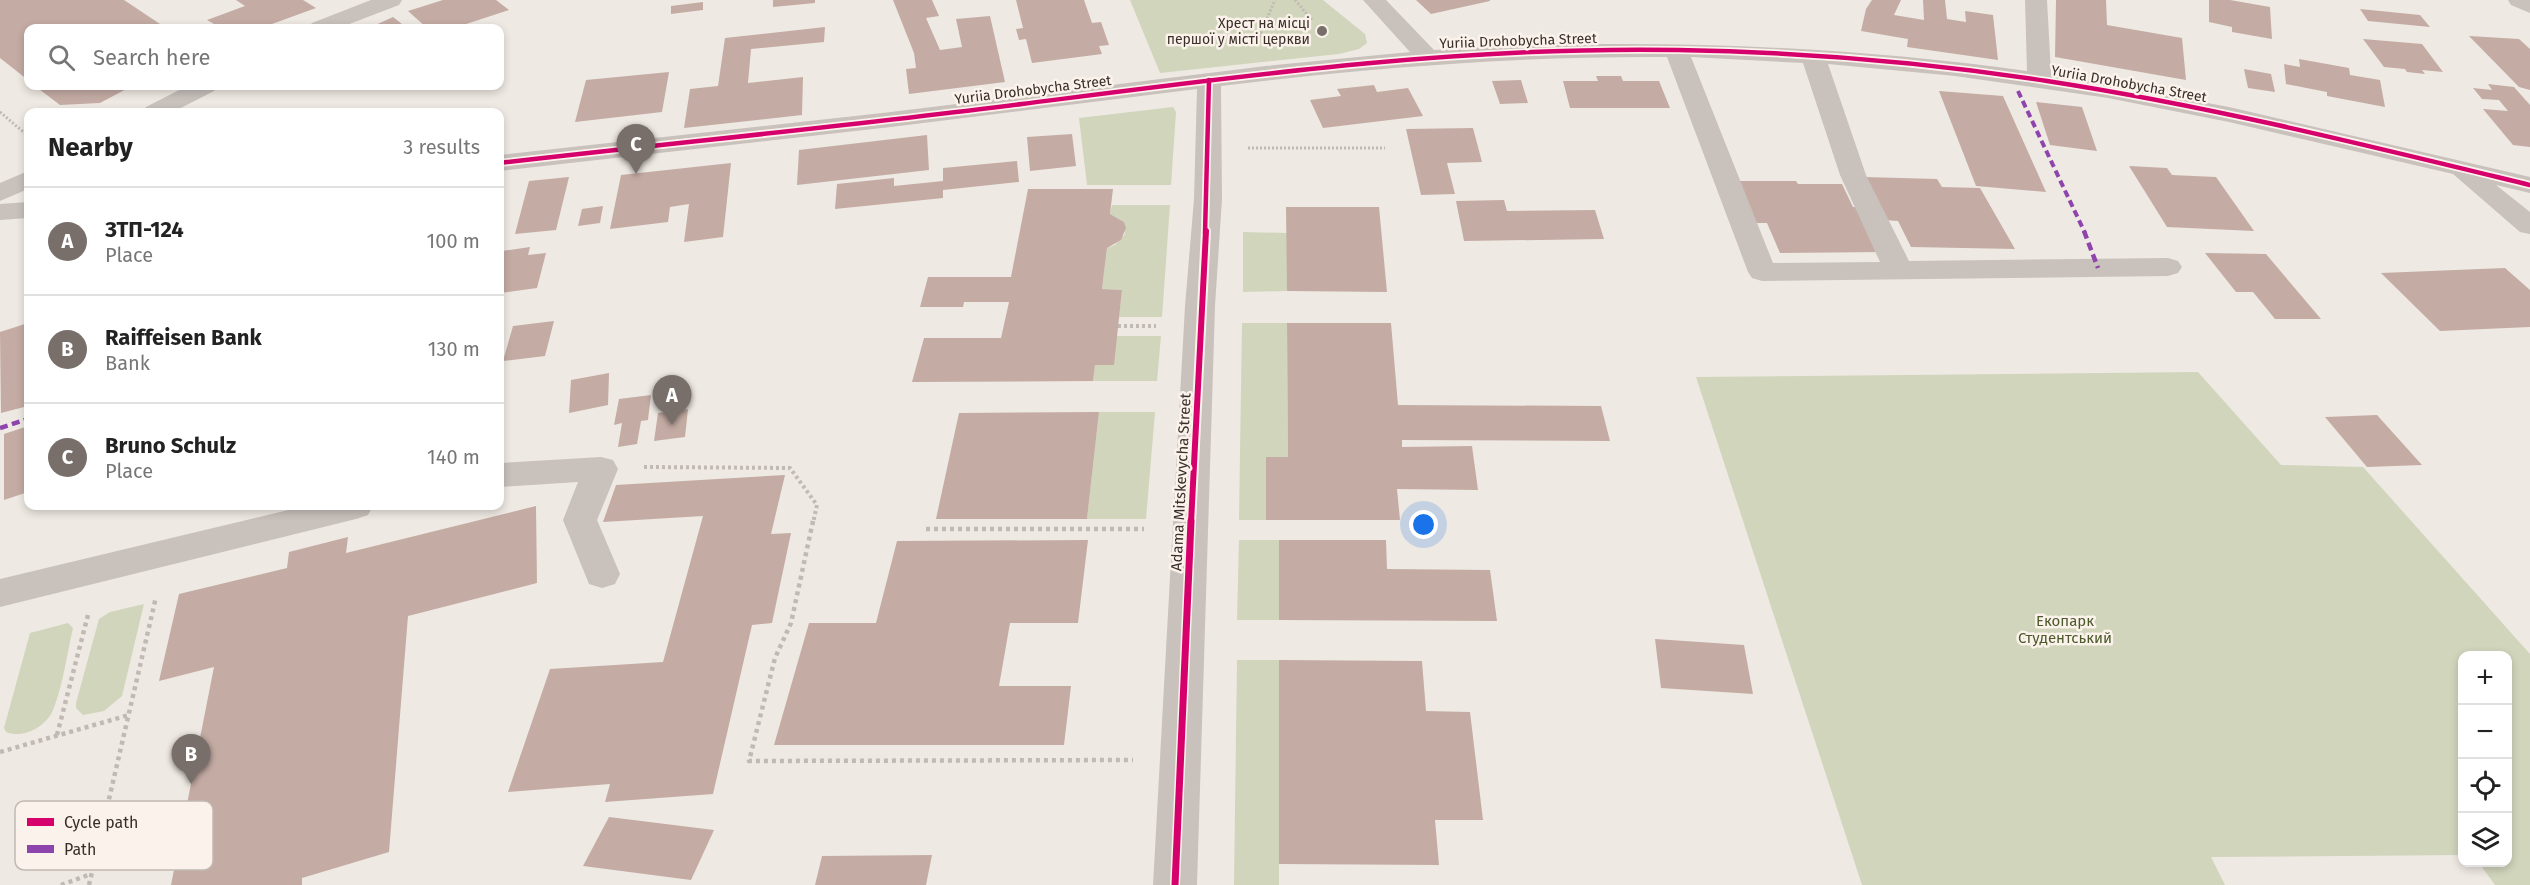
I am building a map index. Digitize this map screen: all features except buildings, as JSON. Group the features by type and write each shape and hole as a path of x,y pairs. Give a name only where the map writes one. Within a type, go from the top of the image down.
{"street":[{"path":"330,24 391,0"},
{"path":"1374,0 1427,56"},
{"path":"2036,0 2039,80"},
{"path":"2519,0 2530,6"},
{"path":"1676,50 1762,272 2168,267"},
{"name":"Yuriia Drohobycha Street","path":"504,163 1427,56 1530,51 1676,50 1813,56 2039,80 2220,113 2530,185"},
{"path":"1813,56 1853,175 1899,271"},
{"name":"Adama Mitskevycha Street","path":"1175,885 1200,306 1208,199 1209,80"},
{"path":"163,108 197,90"},
{"path":"2460,168 2530,226"},
{"path":"0,193 24,181"},
{"path":"0,212 24,210"},
{"path":"504,475 601,469 580,520 602,574"},
{"path":"0,593 340,510"}],"path":[{"path":"1259,39 1261,28 1275,0"},
{"path":"1295,0 1312,20"},
{"path":"0,112 24,133"},
{"path":"1241,148 1386,148"},
{"path":"1118,326 1161,326"},
{"path":"601,469 689,466 790,468 817,505 790,623 775,658 749,761 1137,760"},
{"path":"926,529 1154,529"},
{"path":"109,801 159,586"},
{"path":"57,735 88,613"},
{"path":"0,752 129,715"},
{"path":"89,885 93,870"},
{"path":"61,885 92,873"}],"green space":[{"path":"1130,0 1323,0 1365,34 1367,43 1359,49 1339,54 1160,73"},
{"path":"1173,107 1176,112 1171,185 1087,185 1079,118"},
{"path":"1112,205 1170,205 1162,317 1119,317 1122,290 1102,289 1107,248 1115,245 1125,234 1124,222 1110,214"},
{"path":"1243,232 1287,233 1287,291 1243,292"},
{"path":"1242,323 1287,323 1288,457 1266,457 1266,520 1239,520"},
{"path":"1117,336 1161,336 1157,381 1093,381 1095,365"},
{"name":"Екопарк Студентський","path":"2198,372 2281,465 2363,467 2530,654 2530,885 2495,885 2482,867 2512,867 2512,651 2458,651 2458,855 2211,857 2225,885 1862,885 1696,377"},
{"path":"1099,412 1155,412 1146,519 1087,519"},
{"path":"1239,540 1279,540 1279,620 1237,620"},
{"path":"144,604 122,696 104,711 83,715 76,708 76,703 99,619 110,612"},
{"path":"68,623 73,628 60,691 50,716 40,726 26,733 6,732 4,728 30,633"},
{"path":"1237,660 1279,660 1279,885 1234,885"}],"marked path":[{"path":"2018,91 2083,228 2098,268"},
{"path":"0,428 24,420"}],"cycle path":[{"path":"504,163 891,120 1348,64 1430,57 1595,49 1678,50 1863,60 2047,81 2169,102 2530,185"},
{"path":"1175,885 1200,306 1208,199 1209,80"}],"place":[{"name":"Хрест на місці першої у місті церкви","path":"1322,31"},
{"name":"Bruno Schulz","path":"636,174"},
{"name":"ЗТП-124","path":"672,425"},
{"name":"Raiffeisen Bank","path":"191,784"}]}
